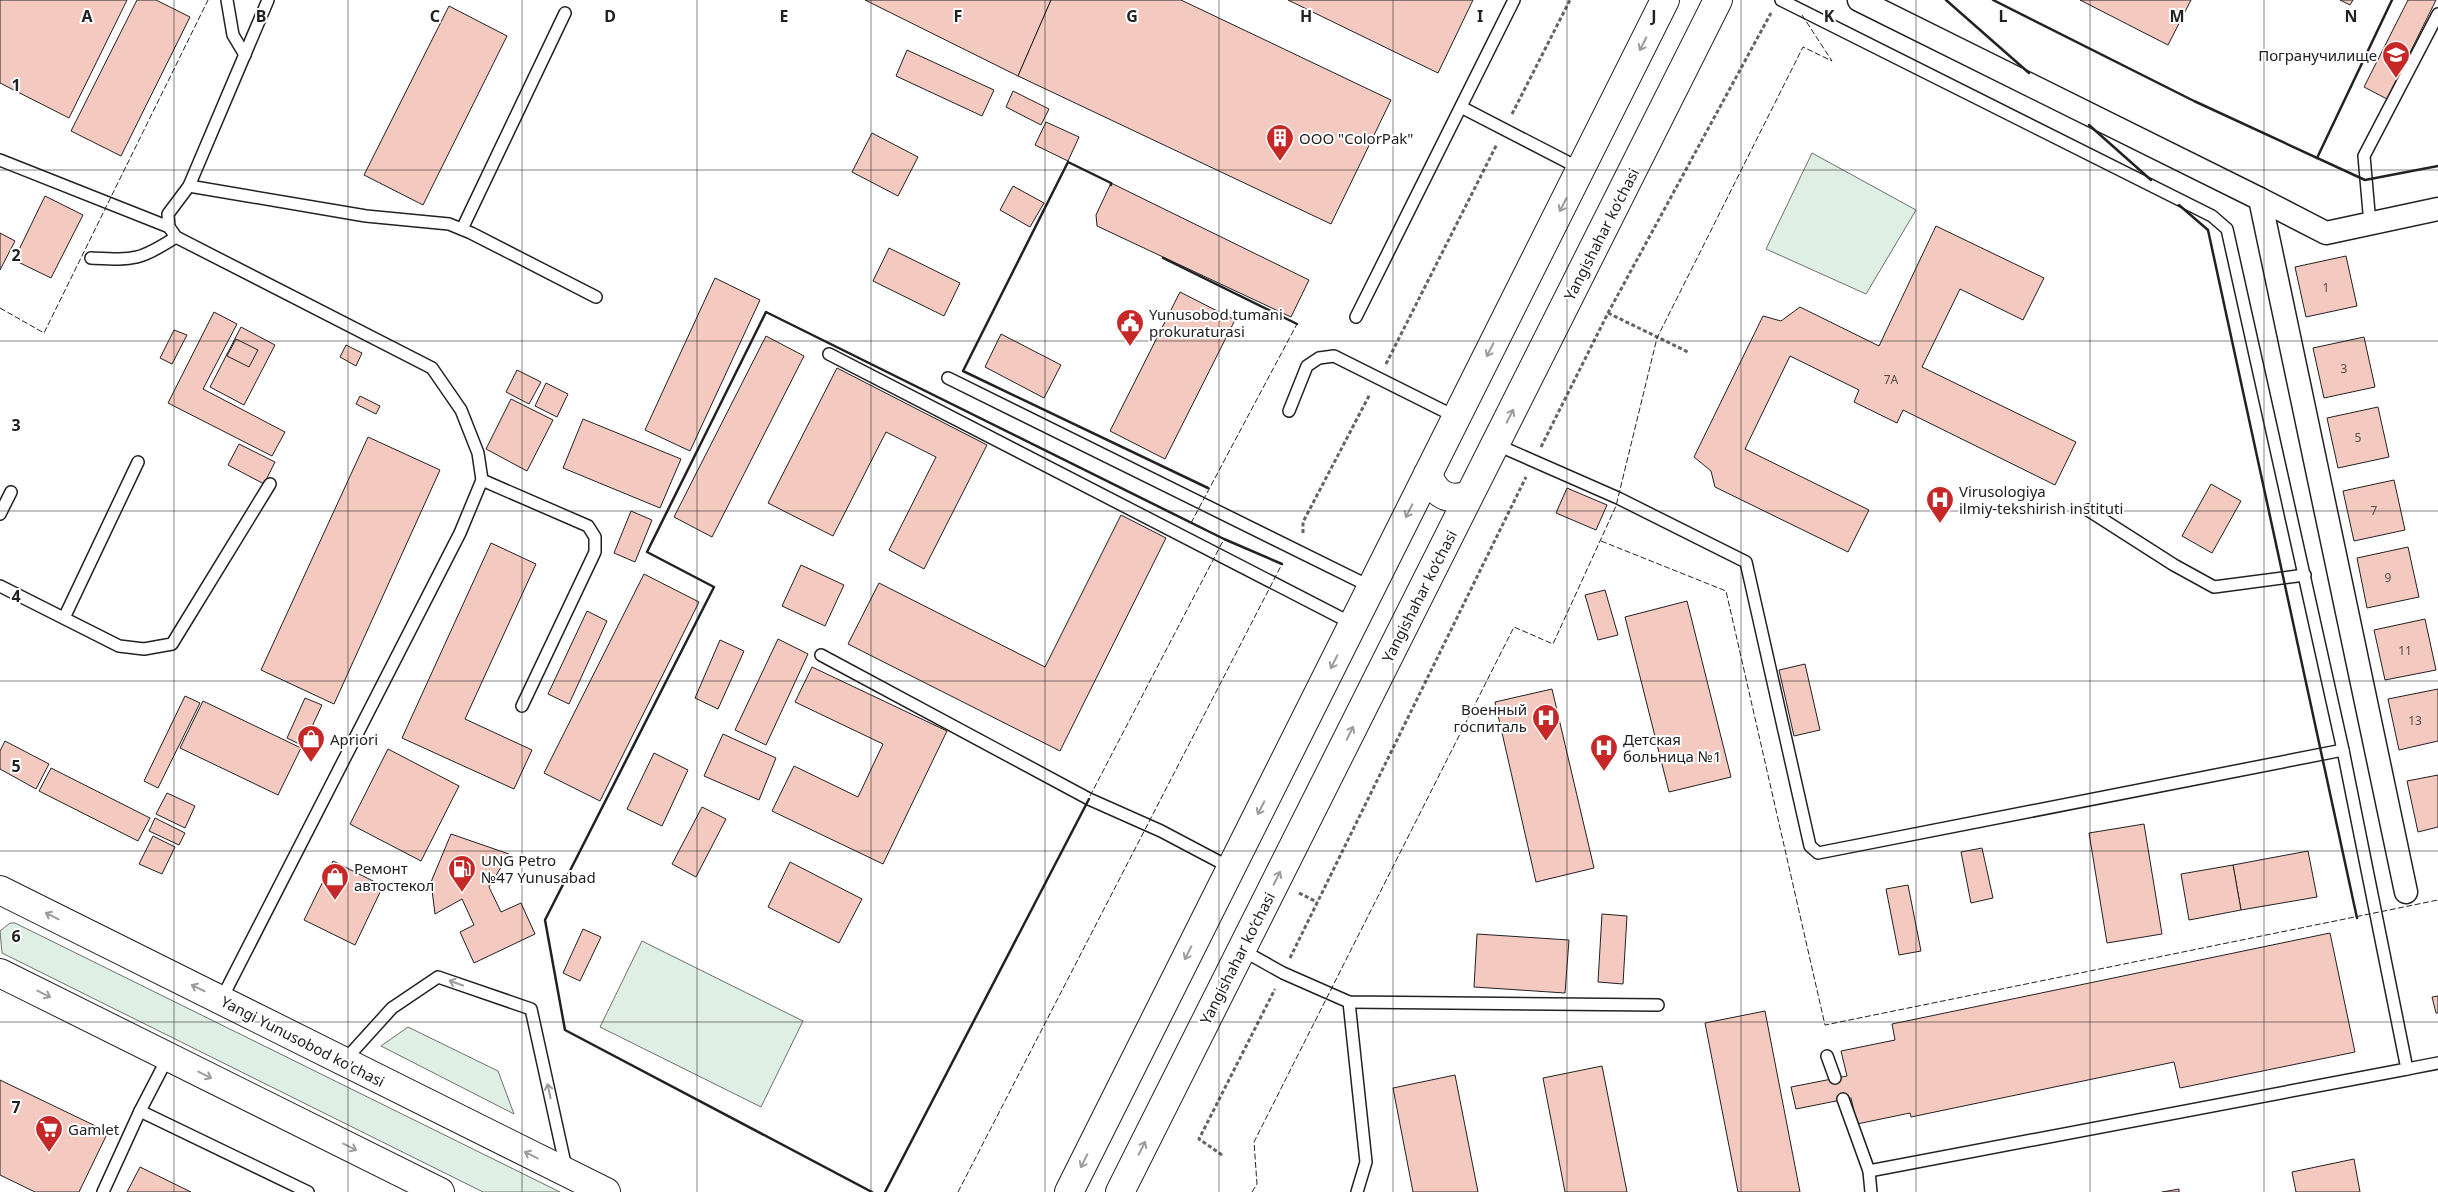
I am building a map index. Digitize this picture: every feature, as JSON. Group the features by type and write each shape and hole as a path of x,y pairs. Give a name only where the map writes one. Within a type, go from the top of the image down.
{"main road":[{"path":"1069,1192 1665,0"},
{"name":"Yangishahar ko‘chasi","path":"1120,1192 1718,0"},
{"path":"1428,474 1434,488 1442,495 1456,498 1470,495"},
{"name":"Yangi Yunusobod ko'chasi","path":"0,890 606,1192"},
{"path":"0,973 440,1192"}],"street":[{"path":"1859,0 2326,233 2438,209"},
{"path":"2260,199 2406,892"}],"lane":[{"path":"227,0 233,35 245,54"},
{"path":"221,1000 456,542 482,480 478,453 461,410 432,368 176,237 169,227 168,214 189,186 268,0"},
{"path":"1356,317 1514,0"},
{"path":"1777,4 2212,216 2223,224 2230,236 2305,576 2408,1069"},
{"path":"462,229 565,13"},
{"path":"2370,224 2364,156 2438,14"},
{"path":"1461,107 1581,169"},
{"path":"0,160 169,227"},
{"path":"189,186 366,216 449,224 596,297"},
{"path":"91,258 133,260 151,254 176,237"},
{"path":"829,354 1353,624"},
{"path":"1289,411 1307,366 1319,358 1334,356 1456,417"},
{"path":"948,378 1371,587"},
{"path":"1496,444 1618,498 1746,562 1810,846 1818,853 2342,750"},
{"path":"64,618 138,462"},
{"path":"482,480 588,526 595,536 595,552 522,706"},
{"path":"0,586 119,646 144,650 172,644 270,484"},
{"path":"0,514 11,492"},
{"path":"2088,510 2174,565 2214,587 2305,576"},
{"path":"821,655 1089,798 1161,831 1231,868"},
{"path":"1242,950 1282,973 1349,1002 1658,1005"},
{"path":"344,1061 392,1008 438,977 531,1009 567,1172"},
{"path":"1349,1002 1366,1162 1357,1192"},
{"path":"1827,1056 1835,1078"},
{"path":"103,1192 140,1111 168,1057"},
{"path":"1868,1171 2438,1063"},
{"path":"1843,1099 1868,1171 1871,1192"},
{"path":"140,1111 308,1192"}],"path":[{"path":"1304,554 1303,522 1378,379 1570,0"},
{"path":"1222,1155 1199,1139 1608,313 1777,4"},
{"path":"1608,313 1688,352"}],"green space":[{"path":"1812,153 1916,210 1866,294 1766,249"},
{"path":"10,923 15,923 560,1192 483,1192 2,953 0,931"},
{"path":"642,941 803,1021 761,1107 600,1027"},
{"path":"408,1027 498,1071 514,1114 381,1046"}],"building":[{"path":"0,0 127,0 69,118 0,83"},
{"path":"137,0 156,0 190,17 121,156 71,131"},
{"path":"865,0 1051,0 1018,76"},
{"name":"OOO \"ColorPak\"","path":"1051,0 1181,0 1391,100 1331,224 1018,76"},
{"path":"1288,0 1473,0 1438,73"},
{"path":"2080,0 2191,0 2168,45"},
{"path":"2340,0 2353,0 2350,5"},
{"path":"2408,0 2436,0 2387,99 2364,87"},
{"path":"449,6 507,36 423,205 364,175"},
{"path":"907,50 994,90 982,116 896,76"},
{"path":"1013,91 1049,109 1041,125 1006,107"},
{"path":"1046,122 1079,137 1068,161 1035,145"},
{"path":"872,133 918,157 898,196 852,172"},
{"path":"1111,183 1309,280 1291,317 1097,226 1096,215"},
{"path":"1013,186 1044,203 1030,227 1000,210"},
{"path":"45,196 83,215 51,278 14,260"},
{"path":"1936,226 2044,278 2023,320 1960,289 1922,367 2076,442 2055,485 1903,410 1897,423 1854,402 1859,390 1790,356 1745,449 1869,510 1848,552 1715,487 1711,471 1694,457 1763,316 1781,321 1800,307 1879,346"},
{"path":"0,233 15,241 0,270"},
{"path":"889,248 960,283 944,316 873,281"},
{"path":"2346,256 2357,306 2306,317 2295,267"},
{"path":"715,278 760,300 690,451 645,430"},
{"path":"1180,292 1235,320 1165,459 1110,431"},
{"path":"214,312 237,324 203,389 285,432 272,456 168,403"},
{"path":"241,327 275,345 244,405 210,387"},
{"path":"174,330 187,335 172,364 160,358"},
{"path":"1001,334 1061,365 1044,398 985,367"},
{"path":"766,336 804,356 712,537 674,517"},
{"path":"2364,337 2375,387 2324,398 2313,348"},
{"path":"236,339 258,350 249,367 227,356"},
{"path":"346,345 362,353 356,366 340,357"},
{"path":"837,368 987,445 924,569 889,550 936,457 886,432 833,536 768,503"},
{"path":"517,370 541,382 529,404 506,392"},
{"path":"546,383 568,394 557,417 535,406"},
{"path":"360,396 380,406 376,414 356,404"},
{"path":"511,399 553,420 527,471 486,449"},
{"path":"2378,407 2389,457 2338,468 2327,418"},
{"path":"583,419 681,459 660,508 563,468"},
{"path":"368,437 440,470 334,704 261,670"},
{"path":"239,444 275,462 264,484 228,465"},
{"path":"2394,480 2405,530 2354,541 2343,491"},
{"path":"2211,484 2241,501 2212,553 2182,536"},
{"path":"1567,488 1607,505 1596,530 1556,513"},
{"path":"631,511 652,520 635,562 614,553"},
{"path":"1121,515 1166,538 1060,751 848,644 879,583 1045,667"},
{"path":"491,543 536,564 465,719 532,750 514,789 402,738"},
{"path":"2408,547 2419,597 2367,608 2357,558"},
{"path":"801,565 844,585 825,626 782,606"},
{"path":"644,574 699,602 600,801 544,773"},
{"path":"1605,590 1618,635 1598,640 1585,595"},
{"path":"1687,601 1731,777 1669,792 1625,617"},
{"path":"587,611 607,621 569,704 548,694"},
{"path":"2425,619 2436,670 2385,680 2374,630"},
{"path":"778,639 808,654 766,745 735,730"},
{"path":"720,640 744,651 718,709 695,698"},
{"path":"1805,664 1820,730 1794,736 1779,670"},
{"path":"812,667 947,731 883,864 772,811 794,766 858,797 883,744 795,702"},
{"path":"1552,689 1594,868 1536,882 1495,702"},
{"path":"2438,689 2438,741 2399,750 2388,699"},
{"path":"185,696 200,703 158,788 144,781"},
{"path":"305,698 322,705 303,746 287,738"},
{"path":"203,701 301,748 278,795 180,748"},
{"path":"723,734 776,758 759,800 704,776"},
{"path":"5,741 49,764 36,789 0,769 0,751"},
{"path":"388,749 459,786 421,861 350,824"},
{"path":"654,753 688,770 662,826 627,809"},
{"path":"51,768 150,818 138,841 39,791"},
{"path":"2438,775 2438,827 2418,832 2407,781"},
{"path":"167,793 195,806 185,828 156,814"},
{"path":"702,807 726,819 696,877 672,864"},
{"path":"155,818 185,833 179,845 149,831"},
{"path":"2144,824 2162,934 2107,943 2089,833"},
{"name":"UNG Petro №47 Yunusabad","path":"451,834 509,854 489,887 501,912 521,903 535,934 474,963 460,932 474,925 462,899 435,914 431,882"},
{"path":"153,836 175,847 162,874 139,864"},
{"path":"1982,848 1993,898 1971,903 1961,852"},
{"path":"2308,851 2317,897 2241,910 2233,865"},
{"path":"333,861 383,886 355,945 304,920"},
{"path":"790,862 862,899 839,943 768,907"},
{"path":"2233,865 2241,910 2189,920 2181,874"},
{"path":"1908,885 1921,951 1899,955 1886,889"},
{"path":"1602,914 1627,916 1623,984 1598,982"},
{"path":"583,929 601,937 580,981 563,973"},
{"path":"2330,933 2355,1052 2180,1088 2174,1062 1911,1117 1910,1113 1857,1124 1851,1098 1796,1109 1791,1087 1847,1076 1841,1051 1895,1040 1892,1024"},
{"path":"1477,934 1569,940 1565,993 1474,987"},
{"path":"2438,996 2438,1013 2436,1013 2432,997"},
{"path":"1765,1011 1800,1192 1738,1192 1705,1023"},
{"path":"1602,1066 1627,1192 1565,1192 1543,1078"},
{"path":"1455,1075 1478,1192 1413,1192 1393,1088"},
{"name":"Gamlet","path":"0,1080 108,1132 79,1192 35,1192 0,1175"},
{"path":"2354,1159 2360,1192 2296,1192 2292,1172"},
{"path":"140,1167 191,1192 127,1192"},
{"path":"2179,1189 2179,1192 2162,1192"}],"fence":[{"path":"0,308 44,333 208,0"},
{"path":"1252,1192 1257,1184 1254,1142 1514,627 1553,644 1616,506 1657,338 1803,47 1832,61 1802,15"},
{"path":"1191,523 1297,324"},
{"path":"1090,796 1224,539"},
{"path":"1601,541 1726,591 1825,1025 2438,900"},
{"path":"958,1192 1282,564"}],"wall":[{"path":"1946,0 2029,73"},
{"path":"1993,0 2194,101 2365,180 2438,166"},
{"path":"2317,158 2392,0"},
{"path":"2089,125 2151,180"},
{"path":"1111,185 1111,183 1068,162 963,371 1208,488"},
{"path":"2179,205 2208,230 2357,918"},
{"path":"1163,258 1297,324"},
{"path":"872,1192 565,1030 545,920 714,587 647,552 766,312 1224,539 1282,564"},
{"path":"885,1192 1089,799"}],"place":[{"name":"Погранучилище","path":"2396,79"},
{"name":"OOO \"ColorPak\"","path":"1280,162"},
{"name":"Yunusobod tumani prokuraturasi","path":"1130,347"},
{"name":"Virusologiya ilmiy-tekshirish instituti","path":"1940,524"},
{"name":"Военный госпиталь","path":"1546,742"},
{"name":"Apriori","path":"311,763"},
{"name":"Детская больница №1","path":"1604,772"},
{"name":"UNG Petro №47 Yunusabad","path":"462,893"},
{"name":"Ремонт автостекол","path":"335,901"},
{"name":"Gamlet","path":"49,1153"}]}
